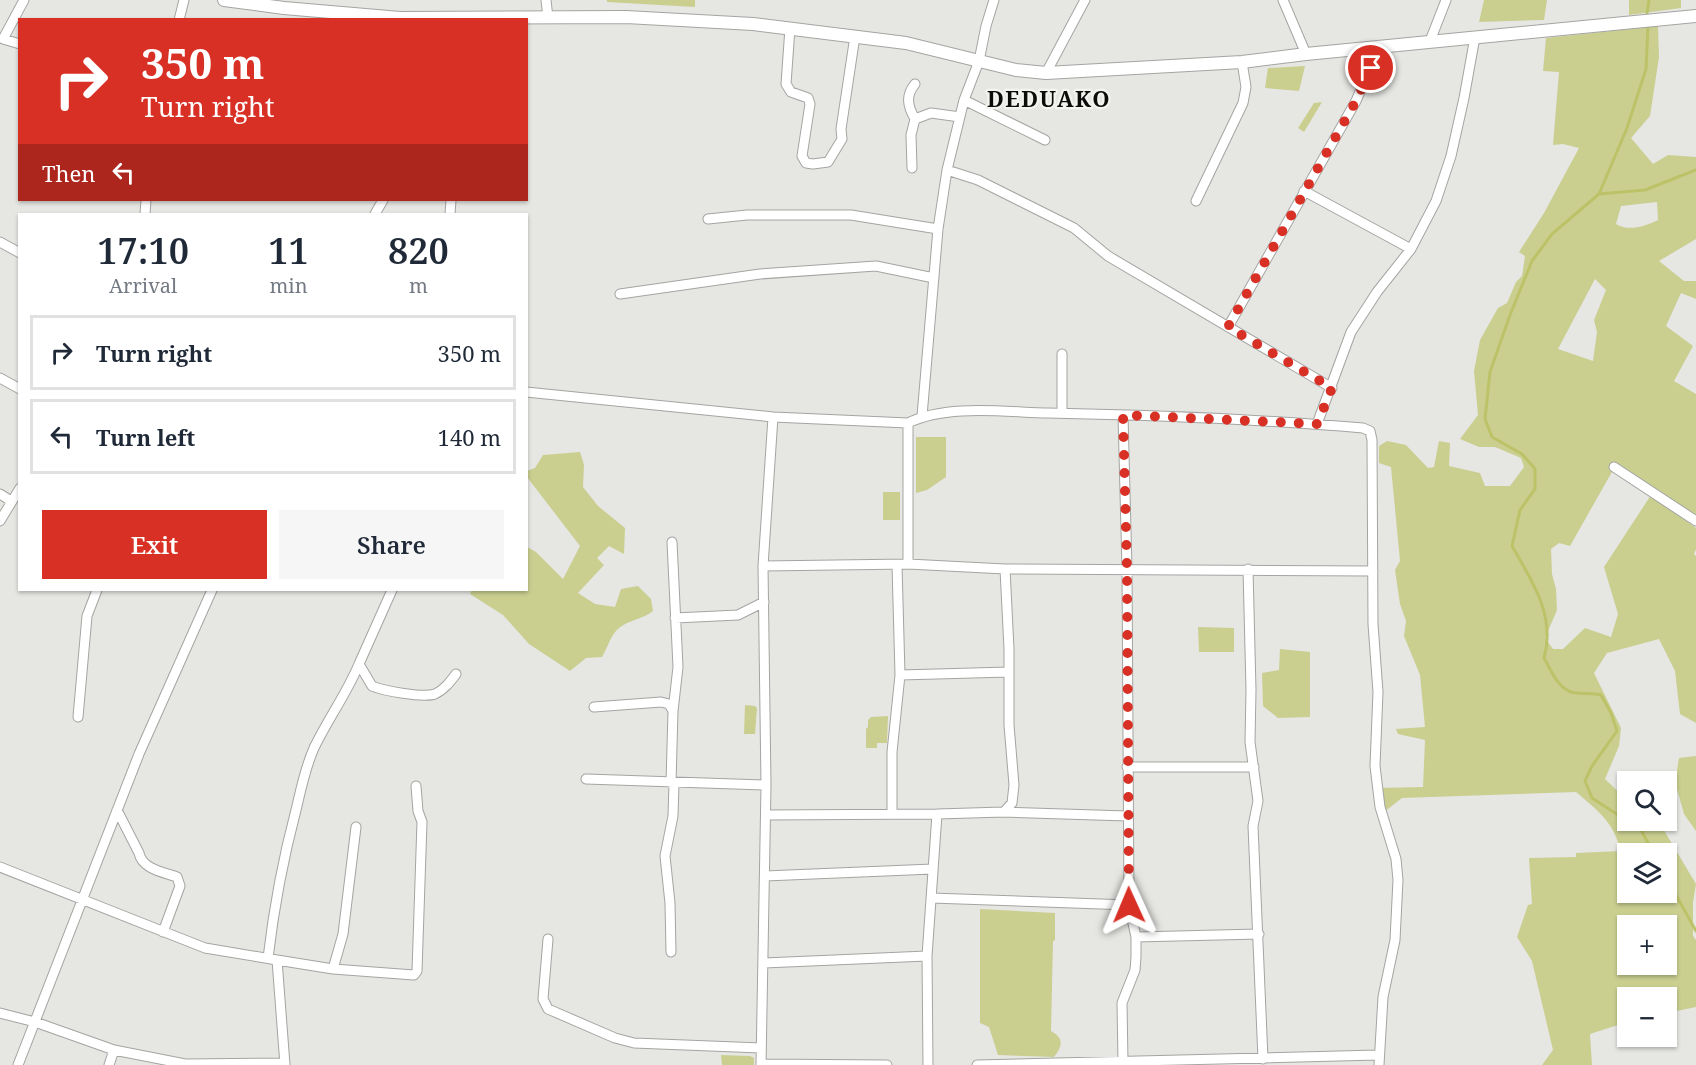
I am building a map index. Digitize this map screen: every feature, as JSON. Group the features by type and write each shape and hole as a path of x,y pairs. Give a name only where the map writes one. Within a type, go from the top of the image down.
{"street":[{"path":"18,44 1,41 24,0"},
{"path":"179,18 184,0"},
{"path":"224,0 285,4 392,18"},
{"path":"546,0 548,18"},
{"path":"922,416 938,229 947,170 964,100 979,62 994,0"},
{"path":"1046,73 1085,0"},
{"path":"1283,0 1305,54"},
{"path":"1430,41 1446,0"},
{"path":"528,18 683,20 790,28 933,48 979,62 1016,70 1046,73 1242,62 1430,41 1696,16"},
{"path":"790,28 786,84 791,92 808,98 810,104 802,156 806,163 813,164 828,162 842,139 855,36"},
{"path":"1317,424 1351,332 1377,292 1411,249 1436,201 1451,156 1475,37"},
{"path":"1228,327 1362,89 1379,47"},
{"path":"1196,201 1243,103 1246,77 1242,62"},
{"path":"912,168 910,135 915,119 909,109 908,96 915,84"},
{"path":"964,100 1045,140"},
{"path":"915,119 931,113 960,117"},
{"path":"947,170 978,180 1074,228 1108,256 1332,388"},
{"path":"1304,191 1411,249"},
{"path":"708,219 747,214 851,214 938,229"},
{"path":"0,242 18,252"},
{"path":"620,294 760,274 876,266 934,278"},
{"path":"1062,354 1062,413"},
{"path":"0,378 18,388"},
{"path":"528,392 773,417 908,423 922,416 957,411 1062,413 1317,424 1363,428 1368,429 1371,433 1372,624 1378,692 1376,785 1380,807 1396,859 1398,880 1395,940 1383,997 1379,1060 977,1065"},
{"path":"1123,415 1127,569 1129,905 1136,937 1135,970 1122,1003 1123,1062"},
{"path":"773,417 763,566 766,815 761,1065 887,1065"},
{"path":"908,423 908,564"},
{"path":"1614,467 1696,521"},
{"path":"0,521 18,491"},
{"path":"0,494 11,501"},
{"path":"671,952 670,903 665,856 673,816 673,711 678,667 672,542"},
{"path":"763,566 908,564 1005,569 1373,570"},
{"path":"892,813 892,752 900,675 897,565"},
{"path":"1004,812 1012,802 1014,785 1009,725 1005,569"},
{"path":"1248,569 1250,742 1258,801 1253,826 1266,1061"},
{"path":"78,717 87,616 97,591"},
{"path":"18,1065 139,754 212,591"},
{"path":"0,1013 35,1022 114,1050 185,1064 285,1064 273,959 275,899 284,852 314,748 351,684 392,591"},
{"path":"675,618 738,615 764,602"},
{"path":"359,664 372,686 394,692 433,695 444,688 456,674"},
{"path":"900,675 1009,672"},
{"path":"594,707 661,702 669,704 673,711"},
{"path":"1127,767 1254,767"},
{"path":"586,779 766,785"},
{"path":"0,867 204,948 333,969 414,975 417,971 422,822 418,811 417,786"},
{"path":"117,810 139,853 140,860 145,865 177,877 179,881 180,886 163,932"},
{"path":"766,815 1004,812 1127,816"},
{"path":"928,1065 927,956 937,814"},
{"path":"333,969 343,934 356,827"},
{"path":"765,876 933,869"},
{"path":"931,898 1129,905"},
{"path":"1136,937 1259,934"},
{"path":"548,939 543,999 548,1009 615,1038 634,1043 761,1048"},
{"path":"764,963 927,956"},
{"path":"109,1065 114,1050"}],"green space":[{"path":"607,0 695,0 695,7 607,2"},
{"path":"1484,0 1547,0 1544,20 1479,22"},
{"path":"1629,0 1681,0 1681,8 1629,15"},
{"path":"1658,26 1659,57 1650,116 1631,138 1653,164 1668,155 1696,157 1696,239 1659,261 1684,281 1696,281 1696,299 1681,293 1666,326 1693,346 1674,381 1696,394 1696,518 1617,463 1570,546 1559,543 1551,549 1557,610 1545,638 1553,649 1563,649 1585,628 1611,637 1618,614 1604,567 1651,495 1696,528 1694,554 1696,556 1696,723 1680,714 1675,671 1659,639 1607,653 1594,673 1621,728 1619,746 1605,779 1617,790 1617,831 1664,831 1672,843 1618,843 1609,824 1576,792 1402,798 1384,812 1378,788 1423,787 1425,740 1398,734 1396,729 1425,727 1420,675 1404,636 1406,621 1400,604 1395,570 1400,561 1391,467 1379,463 1379,446 1387,441 1406,445 1428,468 1434,467 1439,441 1450,443 1449,466 1480,473 1485,486 1510,486 1524,467 1521,458 1495,447 1479,447 1460,439 1478,415 1474,371 1480,340 1498,308 1507,303 1516,282 1522,276 1525,256 1519,252 1544,213 1579,148 1563,144 1553,145 1559,72 1543,71 1546,38","holes":["1657,202 1658,220 1637,227 1626,228 1616,224 1621,206","1595,279 1606,290 1594,320 1597,332 1593,361 1558,349"]},
{"path":"1305,66 1299,91 1265,88 1268,68"},
{"path":"1322,102 1304,132 1298,128 1314,103"},
{"path":"916,437 946,437 946,477 927,490 916,493"},
{"path":"580,452 584,465 583,487 598,506 625,528 624,554 609,546 597,558 604,565 578,593 595,604 615,607 621,589 638,586 651,599 653,611 619,628 611,638 602,657 586,658 570,671 529,644 503,615 470,594 472,591 528,591 528,548 536,552 563,579 580,546 528,478 528,471 535,468 543,455"},
{"path":"883,492 900,492 900,520 883,520"},
{"path":"1198,627 1234,628 1234,652 1199,652"},
{"path":"1280,649 1310,652 1310,717 1278,718 1263,706 1262,673 1279,670"},
{"path":"745,705 757,708 755,734 744,734"},
{"path":"888,716 887,743 877,743 877,748 866,748 868,720 871,717"},
{"path":"1696,756 1696,831 1684,814 1677,789 1679,758"},
{"path":"1617,851 1617,903 1677,903 1677,852 1696,884 1693,902 1693,936 1696,940 1696,1007 1677,1011 1677,987 1617,987 1617,1025 1590,1034 1592,1065 1542,1065 1553,1050 1532,961 1517,937 1528,905 1532,904 1529,858 1576,857 1576,853"},
{"path":"980,909 1055,913 1051,1031 1058,1036 1061,1043 1054,1057 998,1055 989,1027 980,1023"},
{"path":"721,1055 750,1056 754,1058 754,1065 722,1065"}],"waterway":[{"path":"1647,13 1649,0"},
{"path":"1599,194 1627,128 1646,69 1648,26"},
{"path":"1648,843 1641,830 1592,798 1585,781 1592,766 1617,731 1611,713 1601,695 1573,693 1566,690 1555,678 1544,658 1547,643 1544,613 1534,586 1512,546 1520,510 1535,489 1535,469 1522,454 1492,437 1485,419 1490,372 1510,315 1532,261 1552,234 1599,194 1645,190 1696,170"},
{"path":"1677,897 1696,931"}],"district":[{"name":"DEDUAKO","path":"1049,98"}],"route":[{"path":"1129,905 1127,569 1123,415 1317,424 1332,388 1228,327 1356,101 1371,68"}]}
